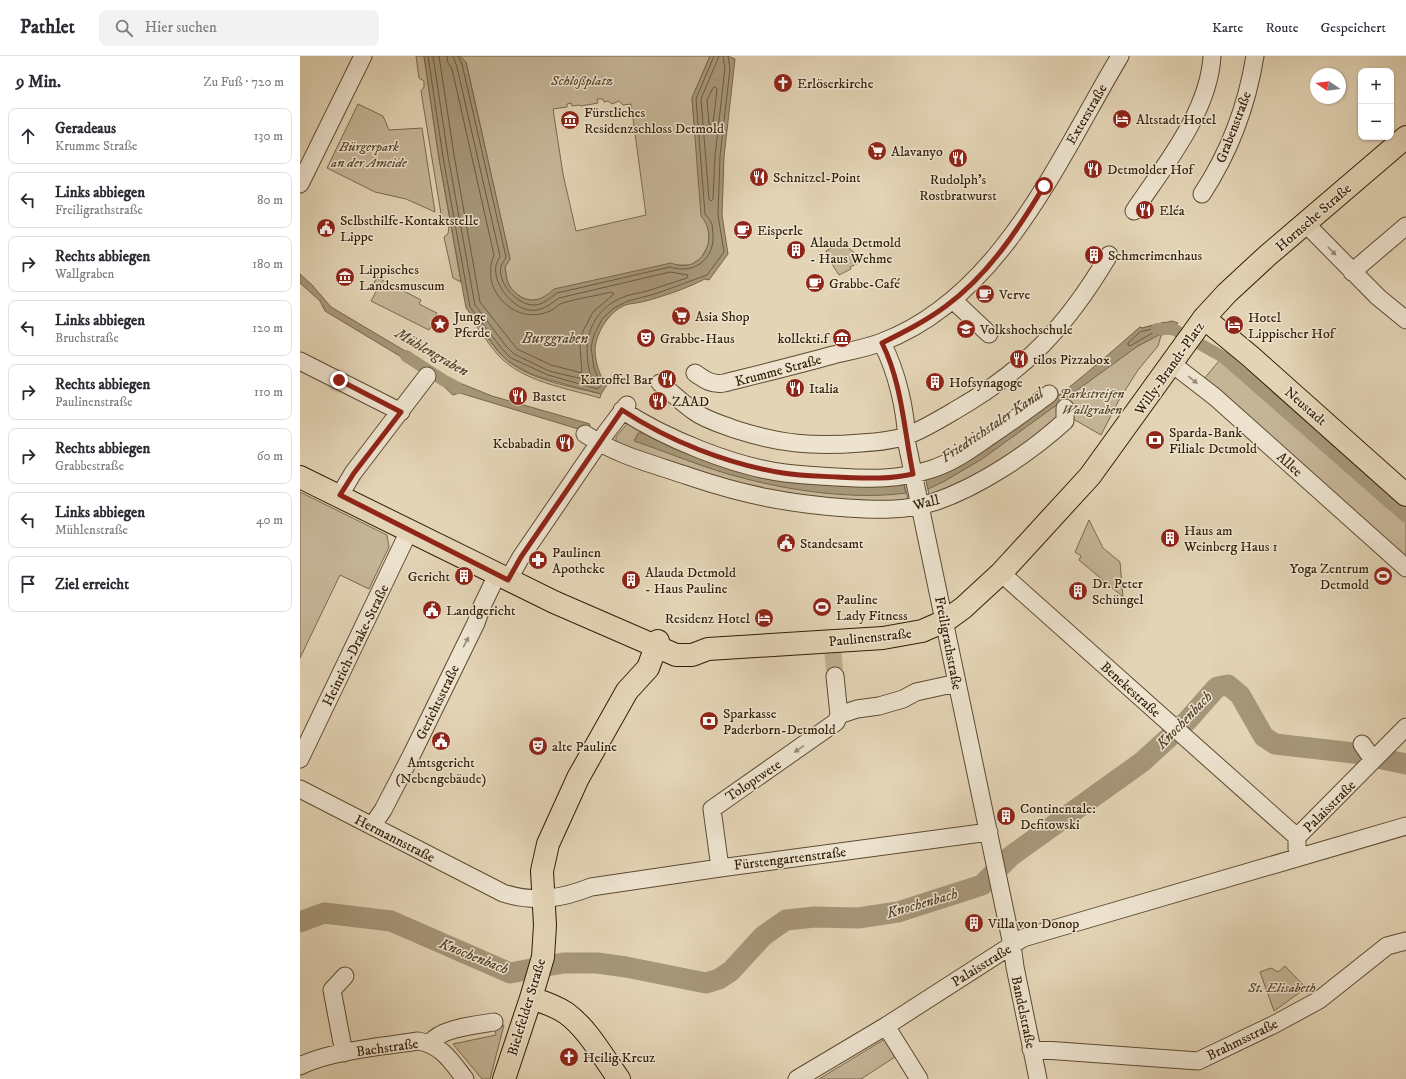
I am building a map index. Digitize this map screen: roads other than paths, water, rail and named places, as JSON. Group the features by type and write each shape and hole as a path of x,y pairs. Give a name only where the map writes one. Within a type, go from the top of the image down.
{"main road":[{"name":"Hornsche Straße","path":"1222,298 1305,223 1406,137"},
{"name":"Willy-Brandt-Platz","path":"1090,476 1130,424 1171,362 1222,298"},
{"name":"Neustadt","path":"1195,331 1250,356 1406,495"},
{"name":"Paulinenstraße","path":"300,476 585,617 653,643 676,655 692,655 708,649 833,648 922,631 945,621 1001,573 1090,476"},
{"name":"Bielefelder Straße","path":"504,1079 532,998 541,965 545,925 542,893 544,857 560,815 578,778 627,691 645,672 653,643"},
{"path":"532,998 559,1009 573,1019 619,1079"}],"street":[{"path":"300,184 307,153 363,56"},
{"name":"Exterstraße","path":"1052,173 1120,56"},
{"path":"1134,212 1190,126 1206,90 1212,56"},
{"name":"Grabenstraße","path":"1202,194 1215,172 1245,103 1255,56"},
{"name":"Krumme Straße","path":"695,373 708,382 724,384 882,343 916,325 953,300 990,265 1018,229 1052,173"},
{"path":"1305,223 1378,297 1406,320"},
{"path":"1352,272 1406,226"},
{"path":"660,383 695,413 749,434 786,443 825,446 888,441 906,436 981,396 1015,370 1064,321 1092,283 1109,255"},
{"path":"953,300 989,334"},
{"name":"Freiligrathstraße","path":"882,343 891,360 906,427 906,436 916,489 1012,945"},
{"path":"300,361 401,412"},
{"name":"Allee","path":"1171,362 1215,397 1406,568"},
{"path":"340,495 354,473 401,412 426,376"},
{"path":"916,489 933,469 961,456 1008,425 1049,394"},
{"name":"Wall","path":"596,437 702,480 808,504 877,510 896,509 916,489 933,502 962,491 999,471 1065,421 1068,406"},
{"name":"Gerichtsstraße","path":"372,826 383,810 412,754 476,623 482,606 502,577 521,557 596,437 625,407 655,430 701,449 758,468 784,473 879,479 916,489"},
{"name":"Heinrich-Drake-Straße","path":"300,759 410,531"},
{"name":"Benekestraße","path":"1001,573 1297,837"},
{"path":"835,721 836,676"},
{"name":"Toloptwete","path":"720,868 712,809 835,721 891,703 916,692 957,683"},
{"name":"Palaisstraße","path":"1298,857 1297,837 1406,727"},
{"path":"1362,744 1373,761"},
{"name":"Hermannstraße","path":"300,789 512,896 526,900 542,893"},
{"name":"Palaisstraße","path":"797,1079 886,1026 1023,938 1406,826"},
{"name":"Fürstengartenstraße","path":"542,893 572,895 591,887 989,832"},
{"name":"Brahmsstraße","path":"1031,1048 1198,1061 1275,1024 1319,1000 1387,946 1406,942"},
{"name":"Bandelstraße","path":"1012,945 1015,967 1038,1079"},
{"name":"Bachstraße","path":"344,1053 332,990 345,976"},
{"path":"465,1079 442,1051 430,1043 433,1038 446,1032 494,1022"},
{"path":"886,1026 919,1079"},
{"name":"Bachstraße","path":"300,1066 344,1053 418,1041 430,1043"}],"water":[{"name":"Burggraben","path":"424,56 460,56 466,62 510,259 505,267 507,281 518,295 528,300 537,300 546,296 554,289 671,263 681,266 691,264 699,260 708,244 709,235 707,225 701,216 692,98 710,56 728,56 735,59 724,157 722,215 728,254 709,280 705,279 669,294 622,306 610,316 601,329 595,351 597,365 607,385 601,394 529,373 508,361 499,352 466,308 439,158"},
{"path":"300,274 312,285 331,307 422,361 418,367 325,311 320,301 300,283"},
{"path":"1172,321 1178,323 1169,334 1159,335 1138,346 982,459 928,489 925,476 975,453 1011,431 1068,388 1140,327 1142,328"},
{"path":"445,377 492,396 590,424 588,432 460,393 453,395 441,384"},
{"path":"638,433 648,433 719,462 903,481 906,493 887,495 846,495 762,483 715,470 634,441"}],"waterway":[{"name":"Friedrichstaler Kanal","path":"1157,329 1173,329 1223,357 1406,517"},
{"name":"Mühlengraben","path":"406,356 458,388"},
{"name":"Knochenbach","path":"300,922 324,913 391,921 510,973 563,963 597,963 626,967 706,983 719,979 731,971 763,936 786,920 815,917 858,918 898,912 982,885 1011,856 1142,762 1187,721 1217,687 1228,685 1240,695 1264,737 1275,744 1354,753 1406,764"}],"tunnel":[{"path":"833,653 835,676"}],"place":[{"name":"Erlöserkirche","path":"783,83"},
{"name":"Altstadt Hotel","path":"1122,119"},
{"name":"Fürstliches Residenzschloss Detmold","path":"570,120"},
{"name":"Alavanyo","path":"877,151"},
{"name":"Rudolph's Rostbratwurst","path":"958,158"},
{"name":"Detmolder Hof","path":"1093,169"},
{"name":"Schnitzel-Point","path":"759,177"},
{"name":"Eléa","path":"1145,210"},
{"name":"Selbsthilfe-Kontaktstelle Lippe","path":"326,228"},
{"name":"Eisperle","path":"743,230"},
{"name":"Alauda Detmold - Haus Wehme","path":"796,250"},
{"name":"Schmerimenhaus","path":"1094,255"},
{"name":"Lippisches Landesmuseum","path":"345,277"},
{"name":"Grabbe-Café","path":"815,283"},
{"name":"Verve","path":"985,294"},
{"name":"Asia Shop","path":"681,316"},
{"name":"Junge Pferde","path":"440,324"},
{"name":"Hotel Lippischer Hof","path":"1234,325"},
{"name":"Volkshochschule","path":"966,329"},
{"name":"Grabbe-Haus","path":"646,338"},
{"name":"kollekti.f","path":"842,338"},
{"name":"tilos Pizzabox","path":"1019,359"},
{"name":"Kartoffel Bar","path":"667,379"},
{"name":"Hofsynagoge","path":"935,382"},
{"name":"Italia","path":"795,388"},
{"name":"Bastet","path":"518,396"},
{"name":"ZAAD","path":"658,401"},
{"name":"Sparda-Bank Filiale Detmold","path":"1155,440"},
{"name":"Kebabadin","path":"565,443"},
{"name":"Haus am Weinberg Haus 1","path":"1170,538"},
{"name":"Standesamt","path":"786,543"},
{"name":"Paulinen Apotheke","path":"538,560"},
{"name":"Gericht","path":"464,576"},
{"name":"Yoga Zentrum Detmold","path":"1383,576"},
{"name":"Alauda Detmold - Haus Pauline","path":"631,580"},
{"name":"Dr. Peter Schüngel","path":"1078,591"},
{"name":"Pauline Lady Fitness","path":"822,607"},
{"name":"Landgericht","path":"432,610"},
{"name":"Residenz Hotel","path":"764,618"},
{"name":"Sparkasse Paderborn-Detmold","path":"709,721"},
{"name":"Amtsgericht (Nebengebäude)","path":"441,741"},
{"name":"alte Pauline","path":"538,746"},
{"name":"Continentale: Defitowski","path":"1006,816"},
{"name":"Villa von Donop","path":"974,923"},
{"name":"Heilig Kreuz","path":"569,1057"}],"park label":[{"name":"Schloßplatz","path":"582,80"},
{"name":"Bürgerpark an der Ameide","path":"369,154"},
{"name":"Parkstreifen Wallgraben","path":"1092,402"},
{"name":"St. Elisabeth","path":"1282,987"}]}
